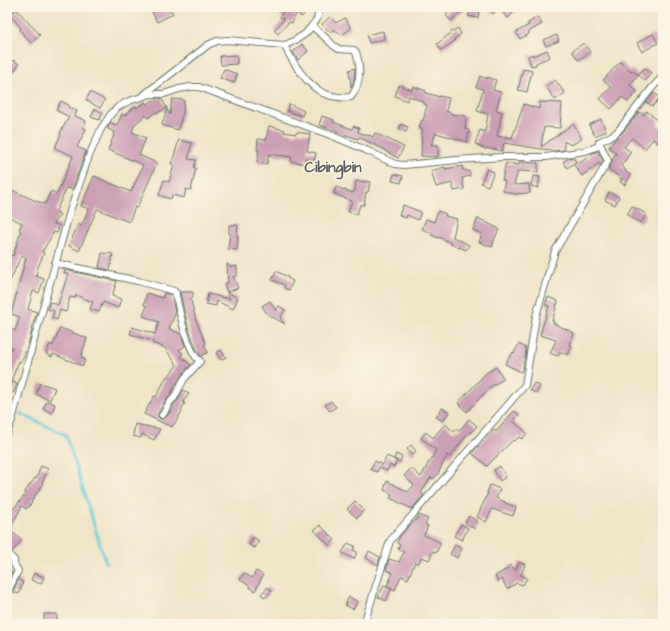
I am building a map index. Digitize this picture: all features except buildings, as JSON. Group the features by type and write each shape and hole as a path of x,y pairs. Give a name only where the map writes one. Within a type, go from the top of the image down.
{"street":[{"path":"142,96 208,45 217,41 227,40 284,45 297,40 305,34 317,19 320,7"},
{"path":"284,45 290,59 298,69 307,80 323,93 342,98 351,97 357,87 360,74 356,52 354,50 339,49 312,26"},
{"path":"7,433 12,420 70,211 89,156 101,129 111,114 118,107 129,101 151,94 164,94 179,88 199,87 333,136 395,164 404,165 502,157 546,157 585,152 599,146 599,142 618,131 663,76"},
{"path":"364,624 390,541 525,385 536,316 555,251 608,161 599,142"},
{"path":"55,263 138,281 174,291 176,293 183,328 197,360 200,361 184,379 174,398 169,403 162,415"},
{"path":"7,553 14,560 14,564 18,571 7,593"}],"waterway":[{"path":"7,408 11,409"},
{"path":"19,413 66,435 106,563"}],"district":[{"name":"Cibingbin","path":"333,167"}]}
